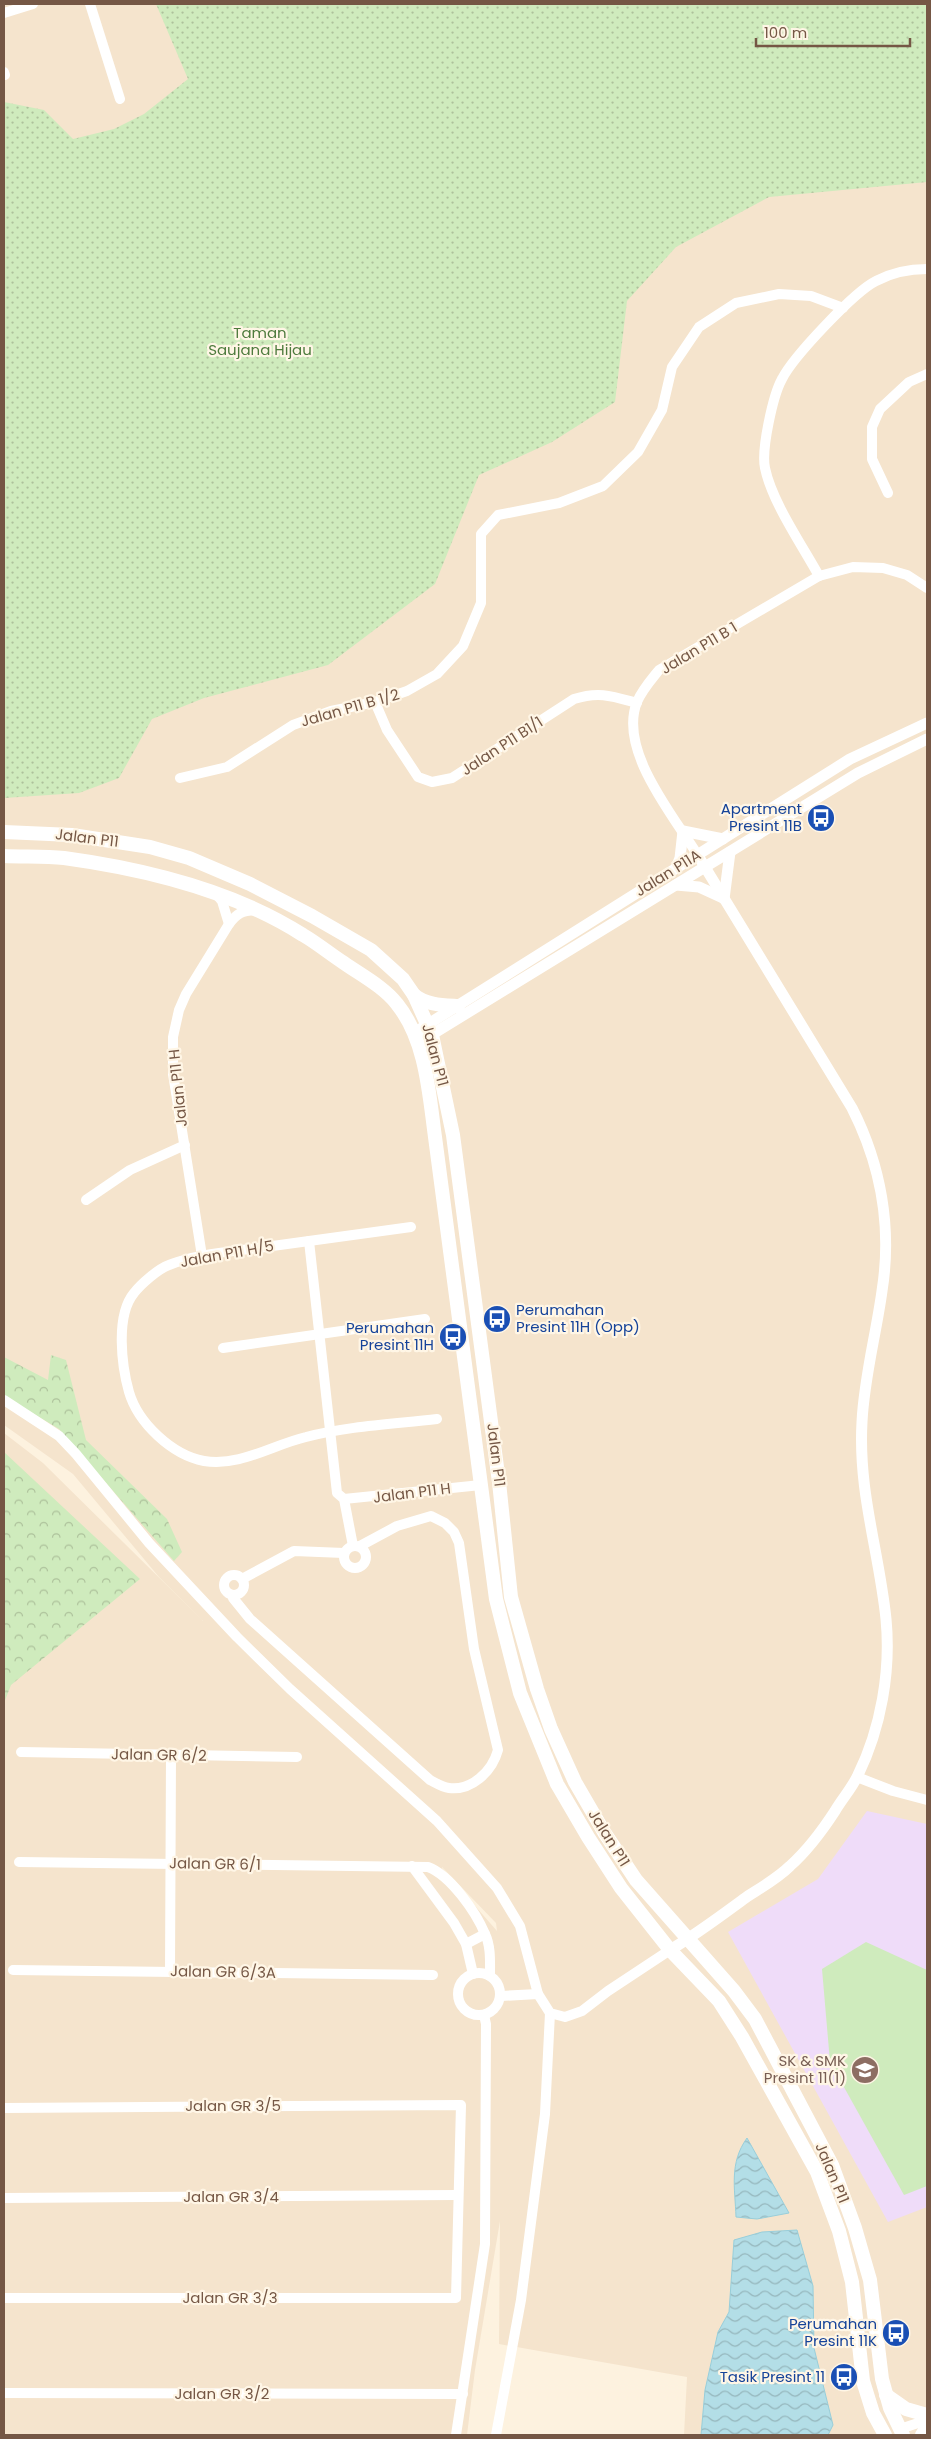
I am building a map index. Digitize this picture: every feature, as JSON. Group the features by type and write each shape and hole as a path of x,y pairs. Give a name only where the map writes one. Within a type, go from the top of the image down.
{"main road":[{"name":"Jalan P11","path":"4,832 72,835 150,846 188,858 250,884 371,950 403,979 414,995 431,1030 453,1135 496,1459 511,1597 537,1689 551,1729 575,1782 604,1832 636,1880 734,1991 755,2019 832,2166 855,2228 870,2280 882,2379 900,2433"},
{"name":"Jalan P11","path":"4,856 63,858 142,872 215,893 255,910 302,934 386,992 398,1004 416,1038 428,1085 496,1599 520,1693 557,1784 588,1837 621,1888 670,1950 718,2001 742,2037 817,2172 839,2231 852,2282 863,2381 873,2412 885,2435"},
{"path":"414,995 422,1001 432,1004 458,1006"},
{"path":"496,1459 481,1485 502,1508"},
{"path":"886,2395 906,2409 927,2415"},
{"path":"873,2412 900,2433"},
{"path":"922,2435 927,2427"}],"street":[{"path":"4,13 34,4"},
{"path":"90,4 120,99"},
{"path":"820,576 773,493 764,467 765,440 781,381 791,363 843,308 875,281 899,272 927,269"},
{"name":"Jalan P11 B 1/2","path":"180,778 226,767 293,725 331,711 375,702 407,691 437,674 463,646 481,603 481,534 498,515 559,504 603,486 638,452 662,410 672,367 699,327 736,303 779,294 811,296 843,308"},
{"path":"888,493 872,459 872,427 880,409 909,382 927,374"},
{"name":"Jalan P11 B 1","path":"698,854 645,771 633,738 637,703 646,686 659,670 820,576 853,567 883,568 907,575 927,588"},
{"name":"Jalan P11 B1/1","path":"375,702 387,730 418,777 432,782 452,778 574,699 591,694 608,695 637,703"},
{"name":"Jalan P11A","path":"431,1030 458,1006 850,759 927,723"},
{"name":"Jalan P11A","path":"416,1038 676,885 858,773 927,739"},
{"path":"676,868 680,858 683,831 723,839"},
{"path":"724,899 730,852"},
{"path":"550,2013 565,2016 582,2011 608,1991 688,1939 790,1867 818,1836 857,1777 868,1751 879,1715 886,1672 886,1620 865,1502 861,1464 866,1382 884,1281 885,1215 881,1186 858,1121 698,854"},
{"path":"676,885 704,888 724,899"},
{"path":"215,893 222,901 230,924"},
{"name":"Jalan P11 H","path":"202,1256 173,1074 173,1037 179,1010 186,994 230,924 236,915 243,911 255,910"},
{"path":"86,1200 130,1170 185,1145"},
{"name":"Jalan P11 H/5","path":"411,1227 202,1256 166,1266 133,1294 124,1319 121,1353 124,1375 132,1402 143,1420 168,1443 186,1455 211,1461 226,1462 244,1458 287,1443 330,1432 437,1419"},
{"path":"309,1241 338,1493 344,1499 356,1546 366,1557 361,1567 353,1568 346,1564 344,1553"},
{"path":"223,1348 425,1319"},
{"path":"4,1400 59,1436 149,1543 237,1637 290,1689 443,1827 497,1888 520,1926 538,1994 550,2013 546,2106 521,2300 496,2435"},
{"name":"Jalan P11 H","path":"344,1499 353,1500 481,1485"},
{"path":"233,1595 232,1598 250,1619 430,1780 447,1788 464,1788 482,1776 495,1762 498,1750 474,1650 459,1543 445,1523 431,1516 396,1526 344,1553 294,1551 242,1579"},
{"path":"233,1595 226,1591 226,1580 232,1575 242,1579"},
{"path":"233,1595 243,1590 242,1579"},
{"name":"Jalan GR 6/2","path":"21,1752 297,1757"},
{"path":"170,1972 171,1755"},
{"path":"857,1777 893,1791 927,1800"},
{"name":"Jalan GR 6/1","path":"19,1862 428,1867 438,1871 450,1882 485,1934"},
{"path":"412,1866 466,1944 472,1974"},
{"path":"466,1944 485,1934 489,1945 490,1976"},
{"name":"Jalan GR 6/3A","path":"13,1970 433,1975"},
{"path":"479,1973 490,1976 498,1984 501,1996 496,2008 484,2015 469,2014 459,2003 458,1996 461,1982 472,1974 479,1973"},
{"path":"501,1996 538,1994"},
{"path":"456,2435 485,2244 486,2024 484,2015"},
{"name":"Jalan GR 3/5","path":"4,2108 461,2105 458,2196"},
{"name":"Jalan GR 3/4","path":"4,2198 458,2196"},
{"name":"Jalan GR 3/3","path":"4,2298 456,2298 458,2196"},
{"name":"Jalan GR 3/2","path":"4,2393 463,2394"},
{"path":"900,2433 927,2420"}],"shaded area":[{"path":"4,4 927,4 927,2435 684,2435 687,2377 499,2344 500,2221 475,2370 467,2435 4,2435 4,1433 43,1463 203,1621 159,1577 73,1474 4,1425","holes":["442,1867 496,1923 497,1931"]},
{"name":"SK & SMK Presint 11(1)","path":"867,1811 927,1824 927,2207 888,2222 728,1932 818,1879"}],"green space":[{"name":"Taman Saujana Hijau","path":"156,4 927,4 927,182 769,197 676,247 627,301 615,402 552,442 479,475 435,584 328,665 204,698 152,719 119,778 79,793 4,798 4,102 44,110 73,139 114,129 144,114 188,79"},
{"path":"51,1355 66,1360 86,1440 167,1519 182,1552 174,1561 59,1429 4,1396 4,1357 48,1380"},
{"path":"4,1452 140,1579 11,1685 4,1703"},
{"path":"866,1942 927,1970 927,2186 904,2195 830,2062 822,1969"}],"water":[{"path":"747,2138 789,2213 757,2219 736,2217 735,2166 741,2147"},
{"path":"797,2230 813,2286 814,2348 833,2425 828,2435 701,2435 705,2390 718,2332 729,2312 734,2240 762,2232"}],"place":[{"name":"Apartment Presint 11B","path":"821,818"},
{"name":"Perumahan Presint 11H (Opp)","path":"497,1319"},
{"name":"Perumahan Presint 11H","path":"453,1337"},
{"name":"SK & SMK Presint 11(1)","path":"865,2070"},
{"name":"Perumahan Presint 11K","path":"896,2333"},
{"name":"Tasik Presint 11","path":"844,2377"}]}
